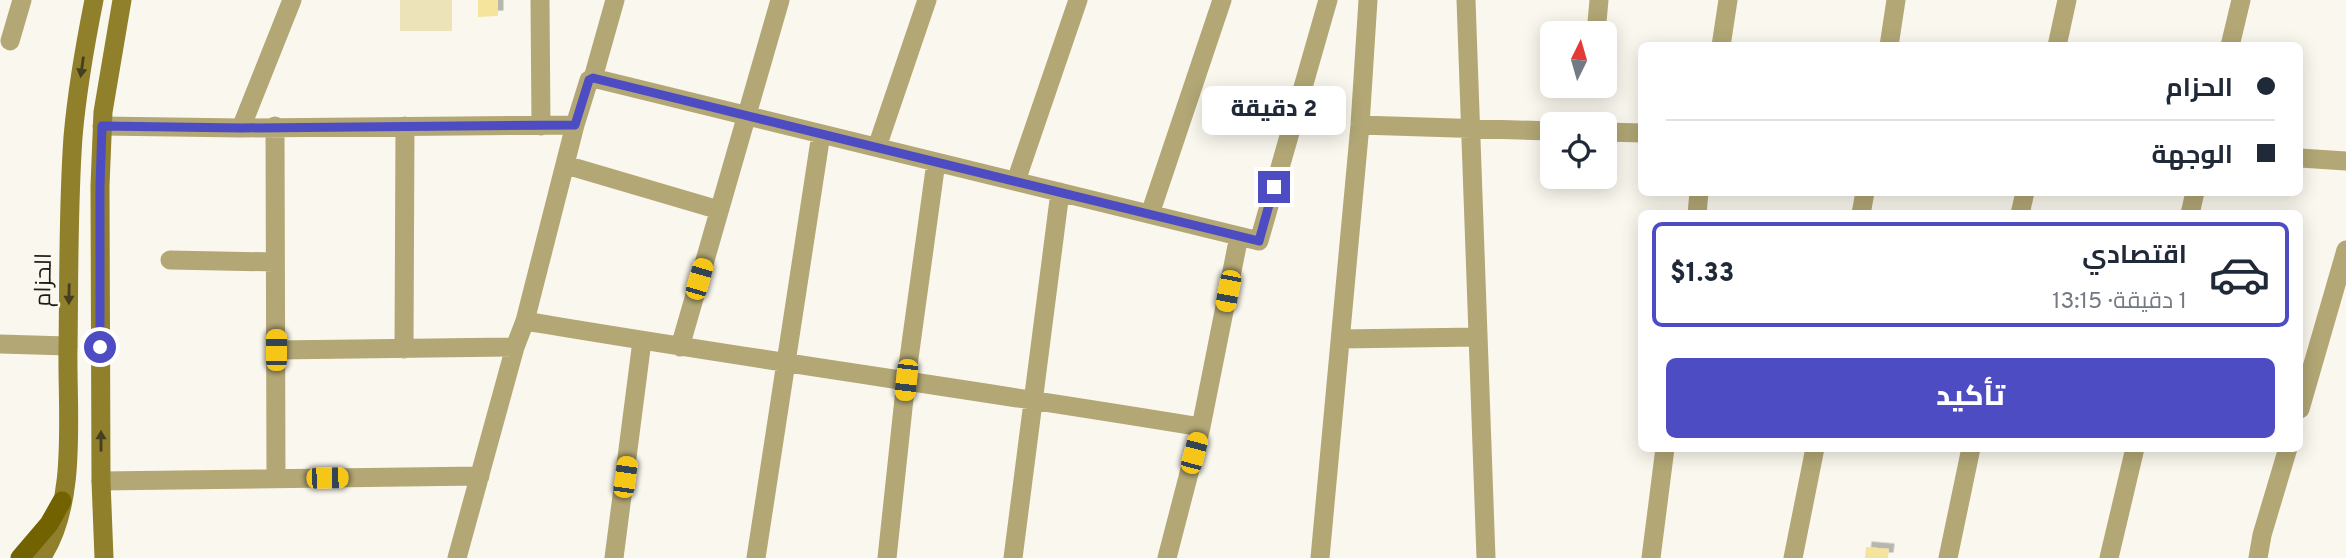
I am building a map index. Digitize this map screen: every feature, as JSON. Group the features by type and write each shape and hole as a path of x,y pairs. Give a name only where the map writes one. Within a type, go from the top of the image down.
{"main road":[{"name":"الحزام","path":"41,558 52,543 58,527 67,467 74,136 86,38 94,0"},
{"path":"106,555 101,481 100,186 102,126 122,0"},
{"path":"20,558 49,524 62,501"}],"street":[{"path":"10,41 22,0"},
{"path":"241,128 292,0"},
{"path":"540,0 541,125"},
{"path":"457,558 515,347 525,321 575,125 589,80 593,78 615,0"},
{"path":"680,347 780,0"},
{"path":"877,147 927,0"},
{"path":"1016,181 1078,0"},
{"path":"1150,214 1222,0"},
{"path":"593,78 1259,241 1328,0"},
{"path":"1320,558 1360,124 1368,0"},
{"path":"1466,0 1486,558"},
{"path":"1597,21 1599,0"},
{"path":"1722,42 1728,0"},
{"path":"1890,42 1896,0"},
{"path":"2058,42 2067,0"},
{"path":"2231,42 2241,0"},
{"path":"1360,124 1540,131"},
{"path":"102,126 241,128 575,125"},
{"path":"275,126 276,478"},
{"path":"404,349 405,126"},
{"path":"1617,132 1638,133"},
{"path":"756,558 821,134"},
{"path":"2303,158 2346,161"},
{"path":"887,558 906,380 936,162"},
{"path":"566,165 719,210"},
{"path":"1013,558 1060,192"},
{"path":"1167,558 1201,427 1239,236"},
{"path":"2303,399 2346,250"},
{"path":"170,260 275,262"},
{"path":"525,321 1201,427"},
{"path":"1341,339 1477,337"},
{"path":"614,558 642,341"},
{"path":"0,344 68,346"},
{"path":"276,350 515,347"},
{"path":"1651,558 1664,452"},
{"path":"1793,558 1814,452"},
{"path":"1948,558 1970,452"},
{"path":"2109,558 2134,452"},
{"path":"2258,558 2262,535 2287,452"},
{"path":"101,481 480,476"}],"shaded area":[{"path":"400,0 452,0 452,31 400,31"}],"building":[{"path":"478,0 498,0 498,16 478,17"},
{"path":"1866,547 1889,549 1888,558 1865,558"}],"route":[{"path":"100,347 102,126 241,128 575,125 589,80 593,78 1259,241 1274,187"}]}
